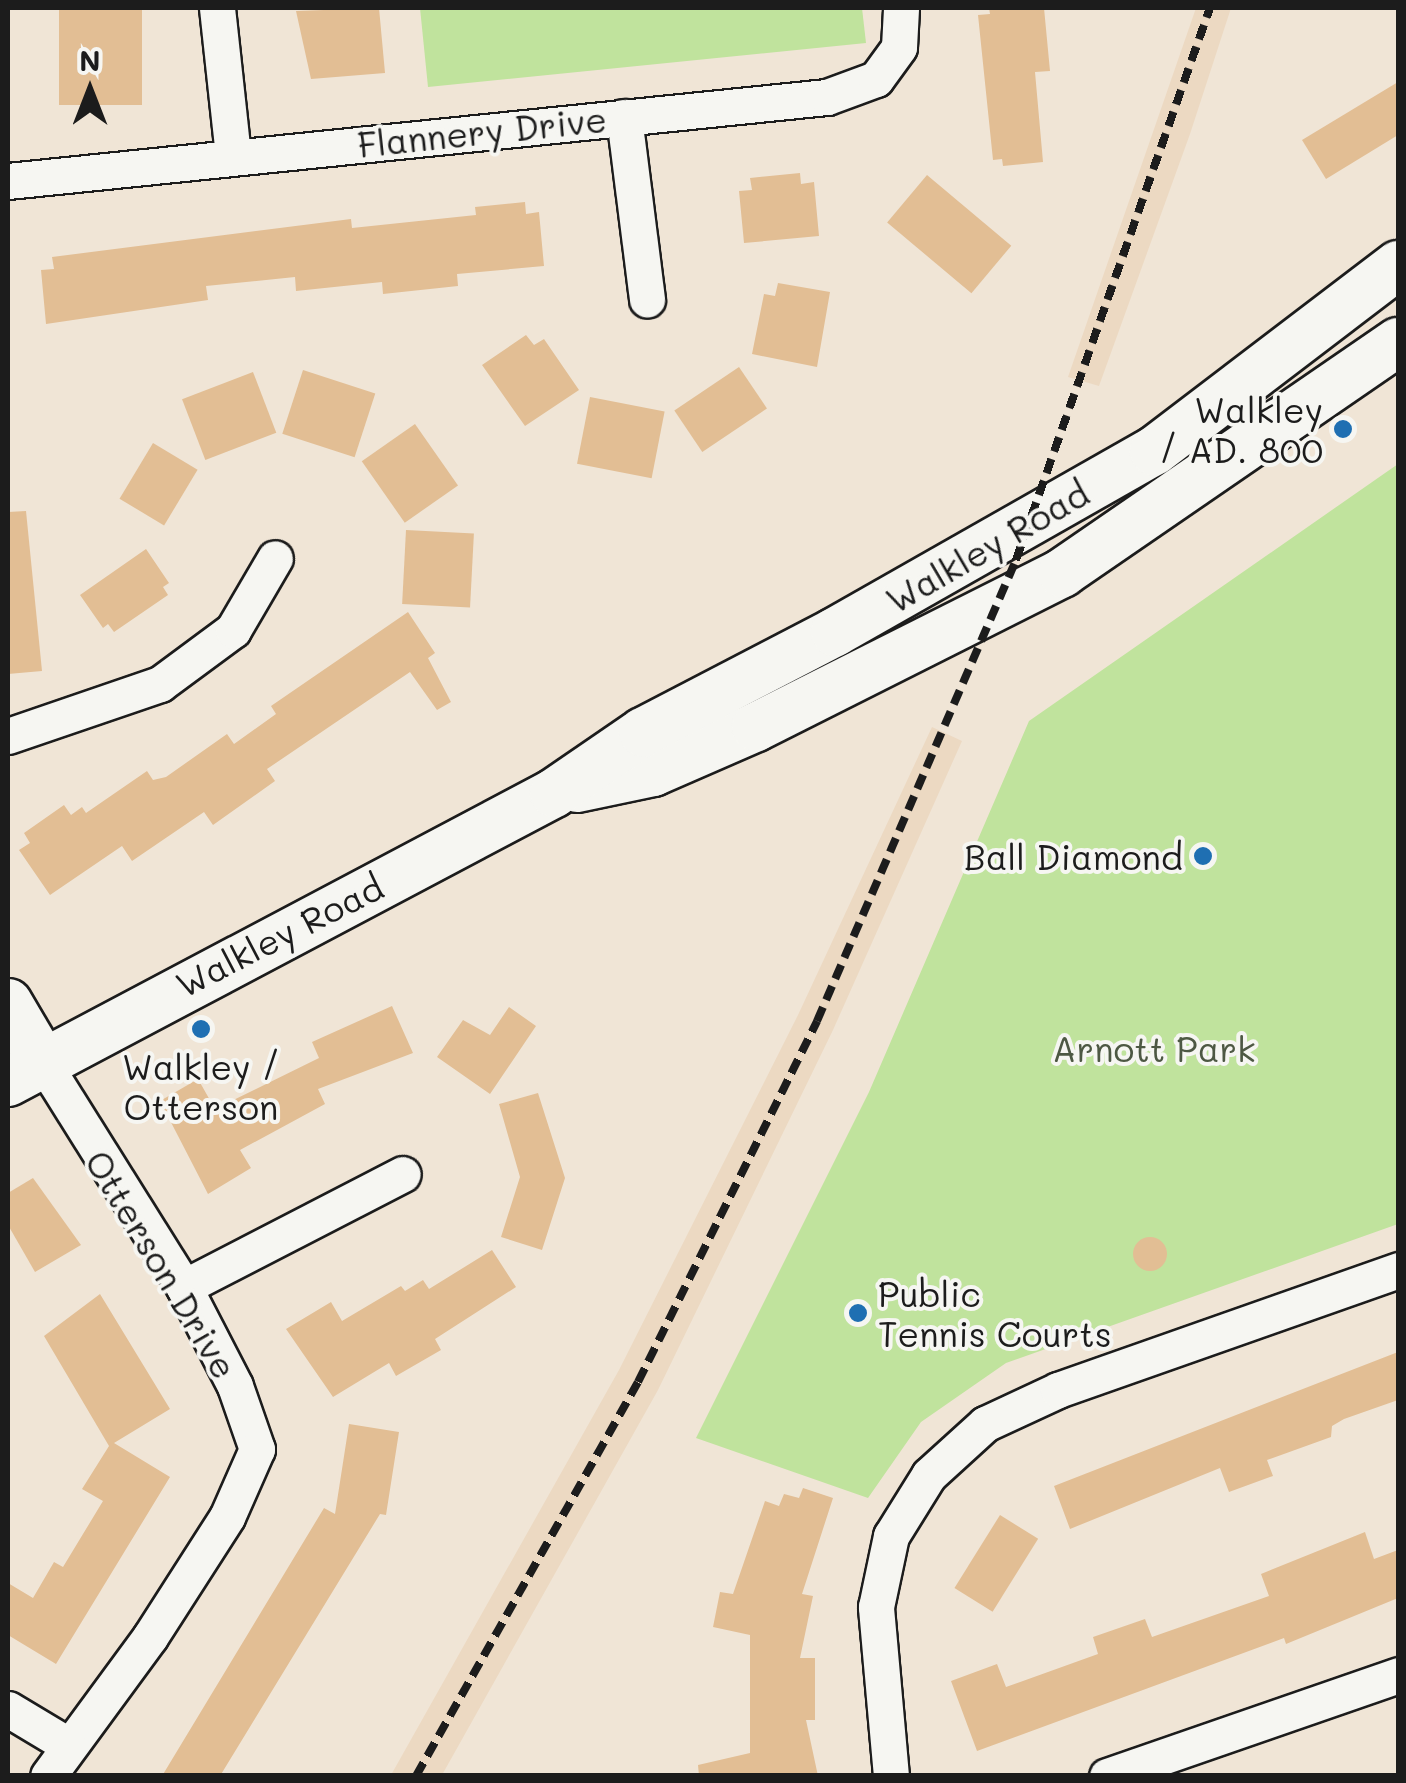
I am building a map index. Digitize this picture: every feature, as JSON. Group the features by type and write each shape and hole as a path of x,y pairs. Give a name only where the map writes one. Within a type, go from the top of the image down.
{"main road":[{"name":"Walkley Road","path":"24,1071 554,793 644,732 835,632 1154,451 1398,265"},
{"name":"Walkley Road","path":"554,793 653,772 738,735 1062,573 1398,342"},
{"path":"8,1003 24,1071"}],"street":[{"path":"217,8 233,156"},
{"name":"Flannery Drive","path":"8,181 827,96 876,78 899,47 901,8"},
{"path":"624,116 647,300"},
{"path":"8,736 160,684 232,630 275,558"},
{"name":"Otterson Drive","path":"24,1071 184,1287 235,1386 257,1449 226,1517 160,1622 48,1776"},
{"path":"184,1287 403,1174"},
{"path":"890,1776 876,1607 891,1536 930,1474 985,1424 1058,1390 1398,1270"},
{"path":"1107,1776 1398,1675"},
{"path":"8,1709 68,1746"}],"shaded area":[{"path":"1196,8 1231,8 1190,134 1099,386 1068,377"},
{"path":"932,727 962,741 833,1030 658,1390 442,1775 391,1775 619,1370 798,1015"}],"green space":[{"path":"420,8 862,8 866,43 428,87"},
{"name":"Arnott Park","path":"1398,464 1398,1224 1006,1363 921,1422 868,1498 696,1438 869,1092 1029,721"}],"building":[{"path":"59,8 142,8 142,105 59,105"},
{"path":"379,8 385,73 311,79 296,11"},
{"path":"989,8 1044,8 1050,71 1035,72 1043,162 1003,166 1002,159 993,160 978,15 990,14"},
{"path":"1398,82 1398,135 1326,179 1302,140"},
{"path":"800,173 801,184 814,182 819,236 744,243 739,191 752,190 750,178"},
{"path":"927,175 1011,246 971,293 887,222"},
{"path":"525,202 526,214 539,212 544,266 457,274 458,286 383,294 382,282 296,291 295,277 206,286 208,300 46,324 41,270 54,269 52,257 351,219 352,228 476,215 475,207"},
{"path":"778,283 830,292 817,367 752,354 764,294 775,296"},
{"path":"526,335 534,345 544,339 579,390 525,426 482,365"},
{"path":"739,367 767,408 702,452 674,411"},
{"path":"303,370 375,393 355,457 282,434"},
{"path":"253,372 276,433 205,460 182,399"},
{"path":"590,397 665,412 652,478 577,464"},
{"path":"415,424 458,485 405,523 362,461"},
{"path":"153,443 198,470 164,525 120,499"},
{"path":"26,511 42,671 8,674 8,512"},
{"path":"406,530 474,534 470,607 402,604"},
{"path":"146,549 169,583 163,587 168,595 114,632 108,624 103,628 80,595"},
{"path":"408,612 435,653 428,658 451,702 437,710 410,672 267,769 275,781 213,825 204,812 132,861 122,846 50,895 19,850 30,843 24,833 64,805 71,815 82,807 86,813 147,771 153,780 166,777 227,734 234,744 276,714 271,706"},
{"path":"392,1006 413,1053 318,1089 325,1104 240,1150 251,1168 208,1194 160,1101 198,1079 215,1109 319,1058 312,1042"},
{"path":"509,1007 536,1026 490,1094 437,1057 463,1020 490,1035"},
{"path":"538,1093 565,1178 542,1250 501,1237 520,1177 499,1104"},
{"path":"33,1178 81,1245 35,1272 8,1225 8,1193"},
{"path":"1150,1237 1162,1242 1167,1254 1162,1266 1150,1271 1138,1266 1133,1254 1138,1242"},
{"path":"492,1250 516,1287 435,1339 441,1350 396,1376 389,1363 333,1397 286,1329 331,1302 342,1321 401,1286 405,1291 423,1280 429,1289"},
{"path":"100,1294 170,1409 114,1443 170,1477 56,1664 8,1635 8,1583 33,1598 54,1562 63,1567 103,1501 82,1489 109,1446 44,1336"},
{"path":"1398,1352 1398,1400 1344,1419 1332,1426 1331,1437 1267,1460 1273,1476 1229,1492 1220,1468 1070,1529 1054,1486"},
{"path":"349,1424 399,1432 386,1515 380,1514 220,1776 162,1776 324,1508 335,1514"},
{"path":"803,1488 833,1498 802,1594 813,1596 800,1658 815,1658 815,1720 806,1720 818,1776 699,1776 698,1765 750,1753 750,1635 713,1627 720,1592 733,1594 765,1501 779,1506 784,1494 799,1498"},
{"path":"1000,1515 1038,1539 993,1612 954,1588"},
{"path":"1365,1532 1374,1559 1398,1550 1398,1598 1286,1644 1284,1638 977,1751 951,1681 997,1664 1006,1687 1098,1654 1093,1637 1145,1619 1152,1637 1269,1596 1261,1574"}],"railway":[{"path":"416,1776 638,1382 817,1021 1016,560 1210,8"}],"place":[{"name":"Walkley / AD. 800","path":"1343,429"},
{"name":"Ball Diamond","path":"1203,856"},
{"name":"Walkley / Otterson","path":"201,1029"},
{"name":"Public Tennis Courts","path":"858,1313"}]}
